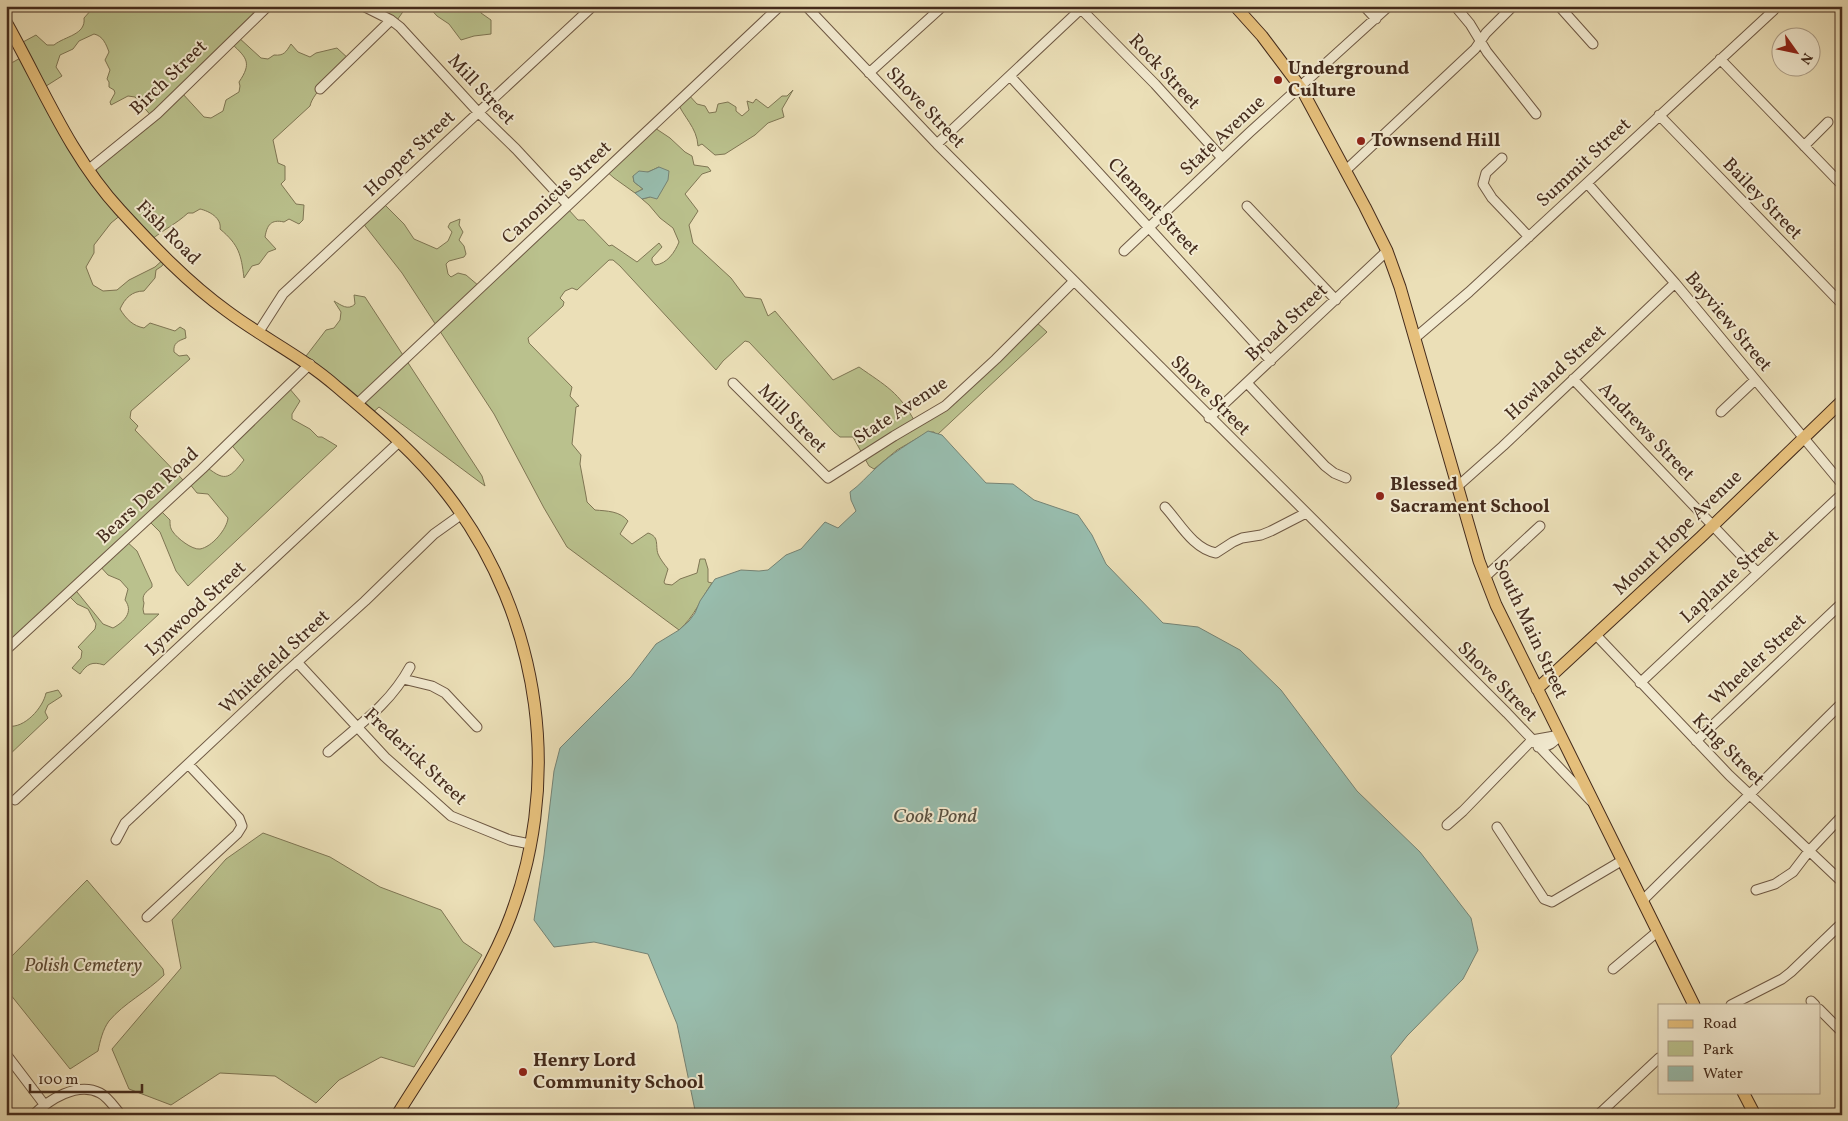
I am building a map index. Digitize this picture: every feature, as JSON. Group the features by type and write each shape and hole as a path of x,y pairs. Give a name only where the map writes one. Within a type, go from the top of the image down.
{"main road":[{"name":"South Main Street","path":"1235,6 1262,36 1301,88 1366,207 1387,251 1400,287 1485,577 1537,690 1693,1004"},
{"name":"Fish Road","path":"6,22 70,141 88,170 118,208 149,241 224,309 258,333 310,364 399,442 435,479 462,514 485,550 504,589 516,620 529,668 536,716 539,760 537,796 530,844 518,892 497,948 477,985 396,1115"},
{"name":"Mount Hope Avenue","path":"1537,690 1842,401"},
{"path":"1744,1094 1750,1112"}],"street":[{"name":"Birch Street","path":"88,170 157,114 268,6"},
{"name":"Mill Street","path":"363,6 391,20 410,37 479,113 568,205"},
{"name":"Hooper Street","path":"258,333 283,294 593,6"},
{"name":"Canonicus Street","path":"357,404 780,6"},
{"name":"Shove Street","path":"806,6 936,144 1595,805"},
{"path":"869,73 943,6"},
{"path":"1364,6 1376,19"},
{"name":"State Avenue","path":"1124,251 1222,158 1389,6"},
{"path":"1455,6 1470,24 1480,42 1536,114"},
{"path":"1345,171 1468,55 1486,33 1513,6"},
{"path":"1559,6 1593,44"},
{"path":"936,144 1083,8"},
{"name":"Rock Street","path":"1083,8 1222,158"},
{"name":"Summit Street","path":"1415,338 1469,292 1774,10"},
{"path":"320,89 391,20"},
{"path":"1720,59 1842,185"},
{"name":"Clement Street","path":"1010,76 1271,360"},
{"name":"Bailey Street","path":"1659,115 1842,304"},
{"path":"1804,146 1828,122"},
{"path":"1502,158 1486,173 1483,184 1492,198 1529,237"},
{"name":"Bayview Street","path":"1587,183 1675,283 1842,484"},
{"path":"1247,206 1336,300"},
{"name":"Broad Street","path":"1210,418 1387,251"},
{"name":"State Avenue","path":"828,478 945,406 1074,282"},
{"name":"Howland Street","path":"1458,486 1675,283"},
{"name":"Bears Den Road","path":"6,650 202,469 310,364"},
{"name":"Andrews Street","path":"1573,379 1757,572"},
{"path":"1721,412 1755,380"},
{"name":"Mill Street","path":"734,383 828,478"},
{"path":"1246,383 1326,466 1334,473 1346,478"},
{"name":"Lynwood Street","path":"15,800 399,442"},
{"name":"Laplante Street","path":"1640,683 1842,494"},
{"path":"1165,507 1194,540 1208,552 1216,553 1233,542 1242,538 1261,535 1306,513"},
{"name":"Whitefield Street","path":"116,840 125,823 365,601 434,534 462,514"},
{"path":"1485,577 1540,526"},
{"name":"Wheeler Street","path":"1696,741 1842,603"},
{"name":"King Street","path":"1596,636 1696,741 1842,882"},
{"name":"Frederick Street","path":"297,662 385,757 451,816 510,840 530,844"},
{"path":"328,752 386,702 410,666"},
{"path":"403,679 432,686 445,692 477,727"},
{"path":"1642,901 1842,703"},
{"path":"1447,825 1535,744 1560,735"},
{"path":"147,917 237,834 242,826 239,818 188,764"},
{"path":"1756,890 1775,884 1793,872 1809,851 1842,816"},
{"path":"1496,827 1544,899 1552,902 1623,860"},
{"path":"1733,1004 1791,972 1842,923"},
{"path":"1613,969 1657,932"},
{"path":"1820,1010 1842,1032"},
{"path":"6,1054 44,1104"},
{"path":"1598,1115 1658,1059"},
{"path":"33,1115 44,1104 70,1091 92,1090 100,1092 121,1115"}],"green space":[{"path":"93,6 248,6 256,16 238,37 261,58 268,59 274,55 282,54 291,44 298,52 310,57 316,53 337,48 350,60 321,88 310,106 273,140 278,163 285,166 285,180 281,184 296,204 304,205 303,220 299,224 289,219 284,222 276,221 270,224 265,237 276,249 268,252 259,264 252,266 244,278 242,262 235,245 220,229 217,218 211,213 200,209 193,213 188,213 151,240 122,214 111,223 94,245 94,253 86,267 93,285 103,291 117,290 129,280 155,267 167,258 162,266 156,270 155,278 144,291 136,292 129,296 120,309 130,322 136,326 144,328 150,323 175,331 180,327 185,330 186,338 174,346 174,352 179,356 187,355 190,359 131,411 130,418 138,426 135,430 185,482 158,508 170,520 172,531 181,540 193,548 200,549 209,545 222,532 228,518 208,494 197,493 189,483 204,465 221,476 230,475 234,472 244,460 229,442 289,388 300,401 292,414 292,419 310,429 318,437 322,437 337,446 188,586 176,571 160,532 149,521 125,540 137,551 152,584 152,587 144,596 144,614 159,614 104,665 90,664 80,674 72,668 81,658 82,651 78,647 95,629 96,624 88,609 77,604 66,593 6,647 6,66 24,56 23,42 36,35 47,45 54,45 78,32 84,24 84,18","holes":["94,34 102,38 105,43 109,52 105,60 110,70 107,79 109,87 115,93 110,102 111,105 128,96 135,97 153,118 88,168 43,88 62,76 56,67 60,55 73,49 79,41","232,44 246,61 245,70 239,82 239,92 226,100 223,111 211,118 204,117 182,93","98,564 108,575 120,580 128,589 125,600 128,604 128,613 121,623 113,628 103,624 73,587"]},
{"path":"361,6 407,6 395,23"},
{"path":"428,6 466,6 471,8 479,6 481,13 491,20 491,34 461,40 449,24 437,16"},
{"path":"793,90 782,109 784,117 768,123 755,135 725,154 715,155 702,144 698,146 695,133 677,101 687,93 697,104 705,106 709,113 716,112 718,104 728,102 736,107 736,111 742,116 749,110 747,101 753,103 756,99 768,108 782,96 787,96"},
{"path":"652,126 692,156 694,165 708,167 711,171 702,174 685,194 698,211 689,225 693,243 731,278 745,297 761,299 768,316 775,311 833,380 859,367 897,396 915,422 947,406 1036,322 1047,332 937,435 934,432 928,432 897,450 874,469 869,466 853,437 840,437 834,432 749,342 745,341 716,370 613,260 609,260 577,290 572,288 565,291 560,298 564,302 563,306 528,338 529,343 572,387 570,396 579,406 576,407 572,444 581,455 580,464 587,502 595,510 613,512 625,518 628,521 620,534 632,544 648,533 656,539 658,554 668,569 665,584 672,585 680,579 697,573 700,559 705,559 708,569 708,582 712,583 685,625 679,630 567,547 494,414 402,273 362,222 383,203 404,224 414,239 437,249 448,241 452,232 448,227 450,223 460,219 459,225 463,232 459,240 464,246 466,254 464,257 449,261 446,264 448,274 451,277 458,273 466,275 479,286 568,209 578,220 584,220 609,246 612,245 637,262 659,243 662,247 652,258 652,261 655,265 659,264 670,257 679,242 673,228 660,218 642,199 650,197 659,167 633,176 634,182 643,189 635,193 605,170"},
{"path":"354,295 365,297 482,476 485,486 379,407 370,415 303,360 326,330 334,328 340,320 341,312 334,301 344,307 350,307 355,304"},
{"path":"58,690 62,696 48,705 45,712 48,718 6,758 6,728 26,721 37,711 46,693"},
{"path":"263,833 330,857 380,887 441,910 463,942 482,955 414,1067 381,1057 339,1080 316,1103 275,1076 220,1073 171,1105 129,1089 112,1049 181,968 172,920 226,859"},
{"name":"Polish Cemetery","path":"87,880 163,969 164,975 109,1021 103,1031 98,1051 70,1069 6,989 6,962"}],"water":[{"path":"659,167 669,171 668,180 657,199 650,197 642,199 635,193 643,189 634,182 633,176 639,171 648,172"},
{"name":"Cook Pond","path":"928,431 942,435 986,483 1013,484 1034,500 1078,515 1092,535 1106,564 1163,623 1198,627 1240,650 1281,690 1357,791 1420,852 1471,918 1478,950 1463,979 1407,1036 1391,1056 1399,1104 1391,1115 696,1115 677,1024 648,954 594,942 554,947 534,920 554,771 560,748 631,677 656,644 679,630 689,621 715,579 741,570 768,570 786,555 801,549 825,522 838,528 856,511 850,492 888,458"}],"place":[{"name":"Underground Culture","path":"1278,80"},
{"name":"Townsend Hill","path":"1361,141"},
{"name":"Blessed Sacrament School","path":"1380,496"},
{"name":"Henry Lord Community School","path":"523,1072"}]}
